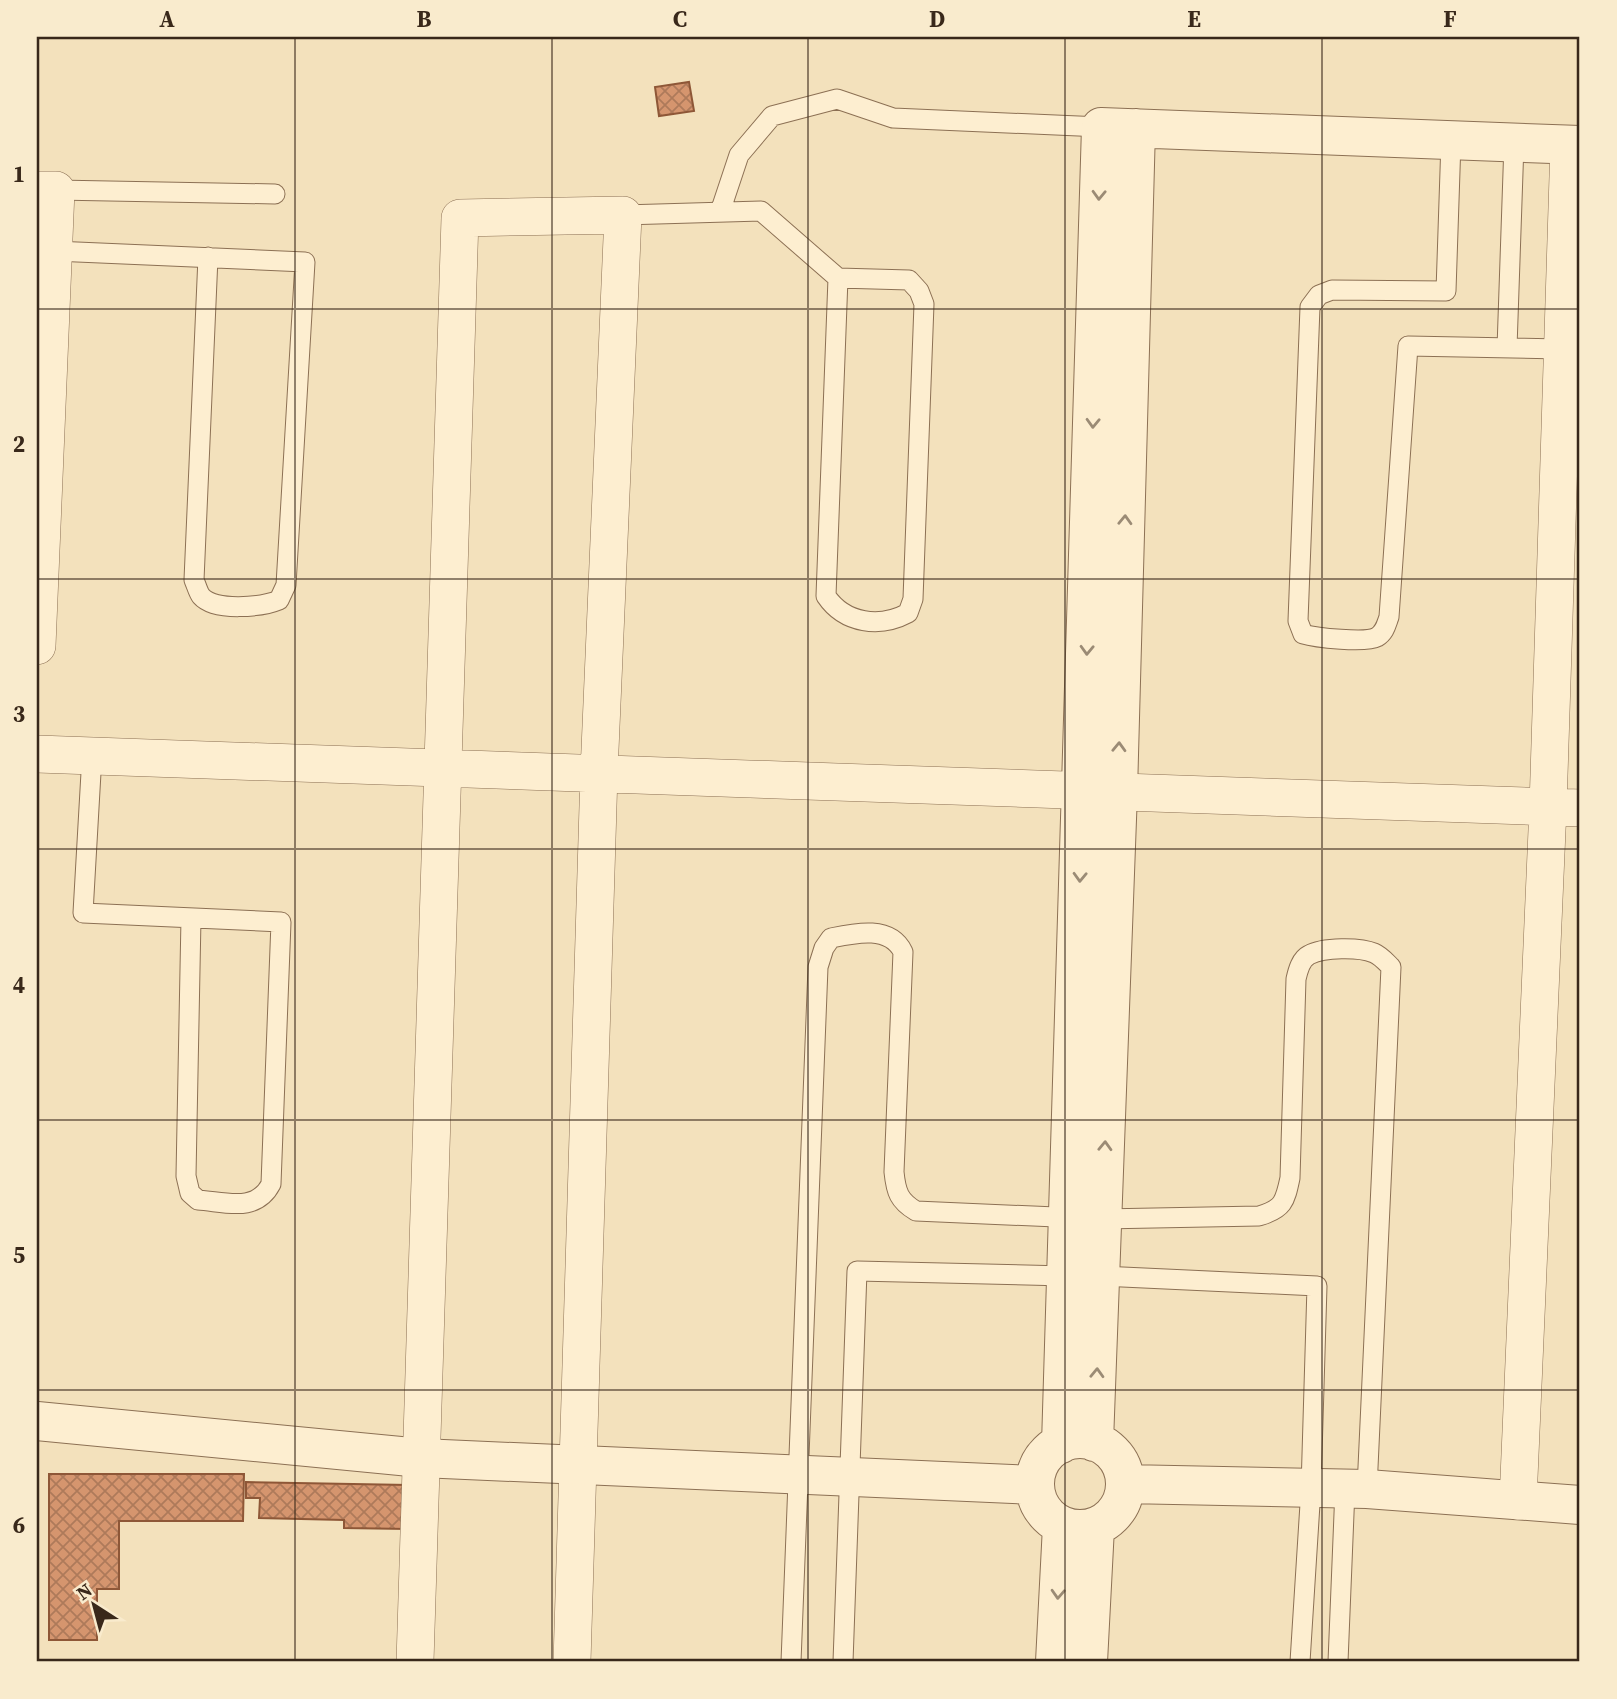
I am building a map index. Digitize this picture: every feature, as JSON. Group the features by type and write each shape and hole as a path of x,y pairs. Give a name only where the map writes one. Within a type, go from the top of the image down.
{"street":[{"path":"1077,1443 1100,792 1119,128 1574,145 1562,349 1564,807 1518,1501"},
{"path":"37,646 54,251 46,190"},
{"path":"415,1662 460,218 623,215 599,773 572,1662"},
{"path":"37,754 1564,807"},
{"path":"37,1421 421,1458 1035,1485"},
{"path":"1077,1443 1116,1458 1125,1484 1117,1510 1078,1526 1042,1509 1035,1485 1041,1460 1077,1443"},
{"path":"1125,1484 1341,1489 1580,1505"},
{"path":"1055,1662 1078,1526"},
{"path":"1078,1526 1088,1662"}],"lane":[{"path":"720,212 739,155 772,116 838,99 893,118 1119,128"},
{"path":"1451,141 1446,290 1332,289 1318,295 1310,307 1298,621 1303,634 1374,639 1384,631 1388,617 1408,346 1562,349"},
{"path":"1507,348 1514,143"},
{"path":"46,190 275,194"},
{"path":"623,215 761,211 838,278 909,280 919,291 924,304 913,598 908,613 891,622 850,618 836,611 826,596 838,278"},
{"path":"54,251 208,257 305,262 286,584 279,600 261,607 213,604 201,595 194,580 208,257"},
{"path":"92,755 83,913 281,922 271,1184 265,1196 255,1203 198,1200 190,1193 186,1176 191,918"},
{"path":"791,1662 796,1474 818,967 824,948 831,938 882,933 898,941 903,952 894,1172 896,1189 902,1202 916,1211 1085,1218 1259,1216 1276,1211 1286,1197 1290,1178 1296,979 1300,965 1308,955 1325,950 1371,951 1381,956 1391,967 1341,1489 1338,1662"},
{"path":"843,1662 857,1271 1083,1276 1317,1286 1341,1489 1300,1662"}],"building":[{"path":"689,82 694,111 659,116 655,87"},
{"path":"49,1474 244,1474 243,1521 119,1521 119,1589 97,1589 97,1640 49,1640"},
{"path":"246,1482 408,1485 407,1529 344,1528 344,1520 259,1518 260,1498 246,1498"}]}
